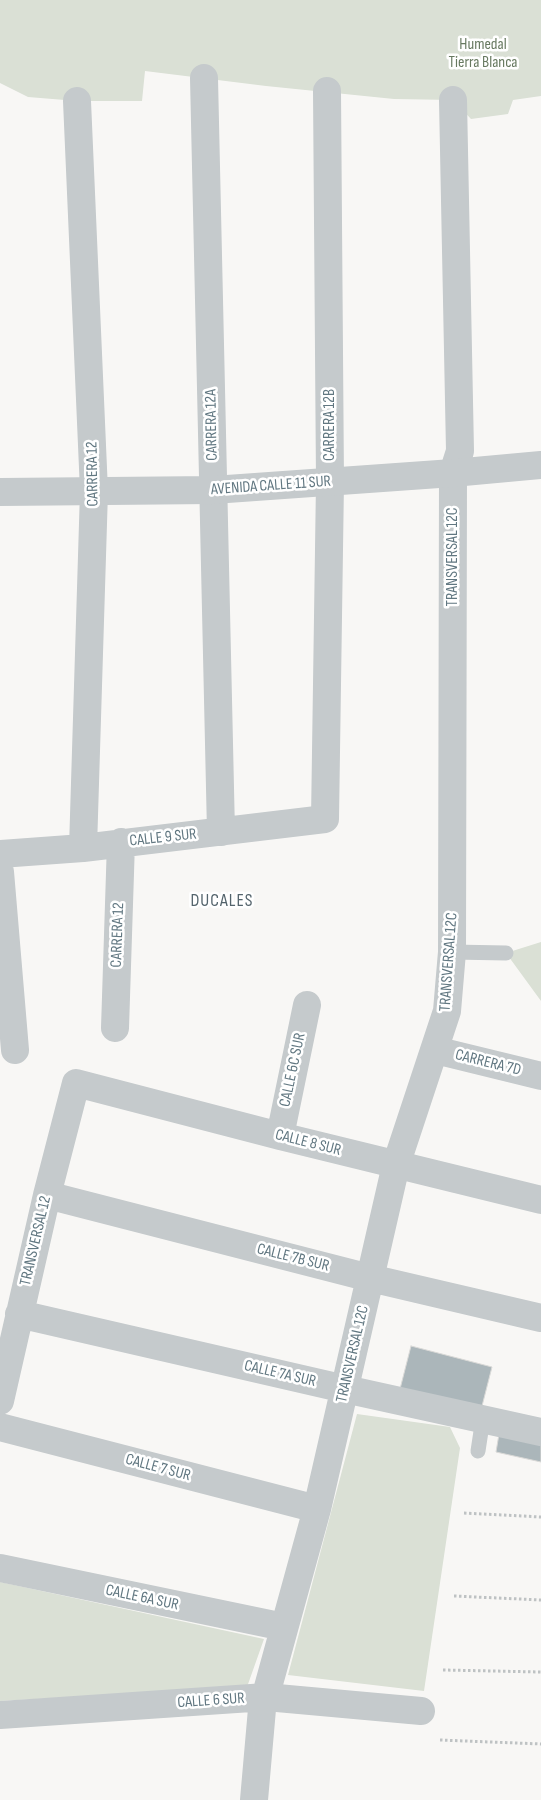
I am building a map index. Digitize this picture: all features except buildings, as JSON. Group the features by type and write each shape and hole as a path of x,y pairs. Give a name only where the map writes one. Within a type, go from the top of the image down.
{"street":[{"name":"CARRERA 12A","path":"204,78 220,832"},
{"name":"CARRERA 12B","path":"325,818 330,482 327,91"},
{"name":"TRANSVERSAL 12C","path":"254,1800 262,1709 317,1509 396,1164 447,1011 452,952 453,473 460,451 453,100"},
{"name":"CARRERA 12","path":"77,101 94,492 83,848"},
{"name":"AVENIDA CALLE 11 SUR","path":"0,492 213,490 541,465"},
{"name":"CALLE 9 SUR","path":"0,854 83,848 325,818"},
{"name":"CARRERA 12","path":"115,1028 121,842"},
{"path":"0,872 15,1050"},
{"name":"CALLE 6C SUR","path":"280,1136 307,1005"},
{"name":"CARRERA 7D","path":"435,1050 541,1076"},
{"name":"CALLE 8 SUR","path":"76,1082 280,1136 541,1200"},
{"name":"TRANSVERSAL 12","path":"0,1401 47,1195 76,1082"},
{"name":"CALLE 7B SUR","path":"47,1195 370,1278 541,1318"},
{"name":"CALLE 7A SUR","path":"19,1314 541,1432"},
{"name":"CALLE 7 SUR","path":"0,1427 317,1509"},
{"name":"CALLE 6A SUR","path":"0,1568 284,1628"},
{"name":"CALLE 6 SUR","path":"0,1715 266,1697 421,1711"}],"lane":[{"path":"452,952 506,953"},
{"path":"478,1451 483,1418"}],"path":[{"path":"464,1513 541,1517"},
{"path":"454,1596 541,1600"},
{"path":"443,1670 541,1672"},
{"path":"440,1740 541,1744"}],"green space":[{"name":"Humedal Tierra Blanca","path":"0,0 541,0 541,96 513,100 508,114 471,119 453,100 394,99 145,71 142,101 77,101 28,97 0,83"},
{"path":"541,942 541,1001 506,953"},
{"path":"357,1414 450,1427 460,1448 424,1691 288,1675"},
{"path":"0,1582 264,1639 247,1687 0,1701"}],"district":[{"name":"DUCALES","path":"222,901"}]}
